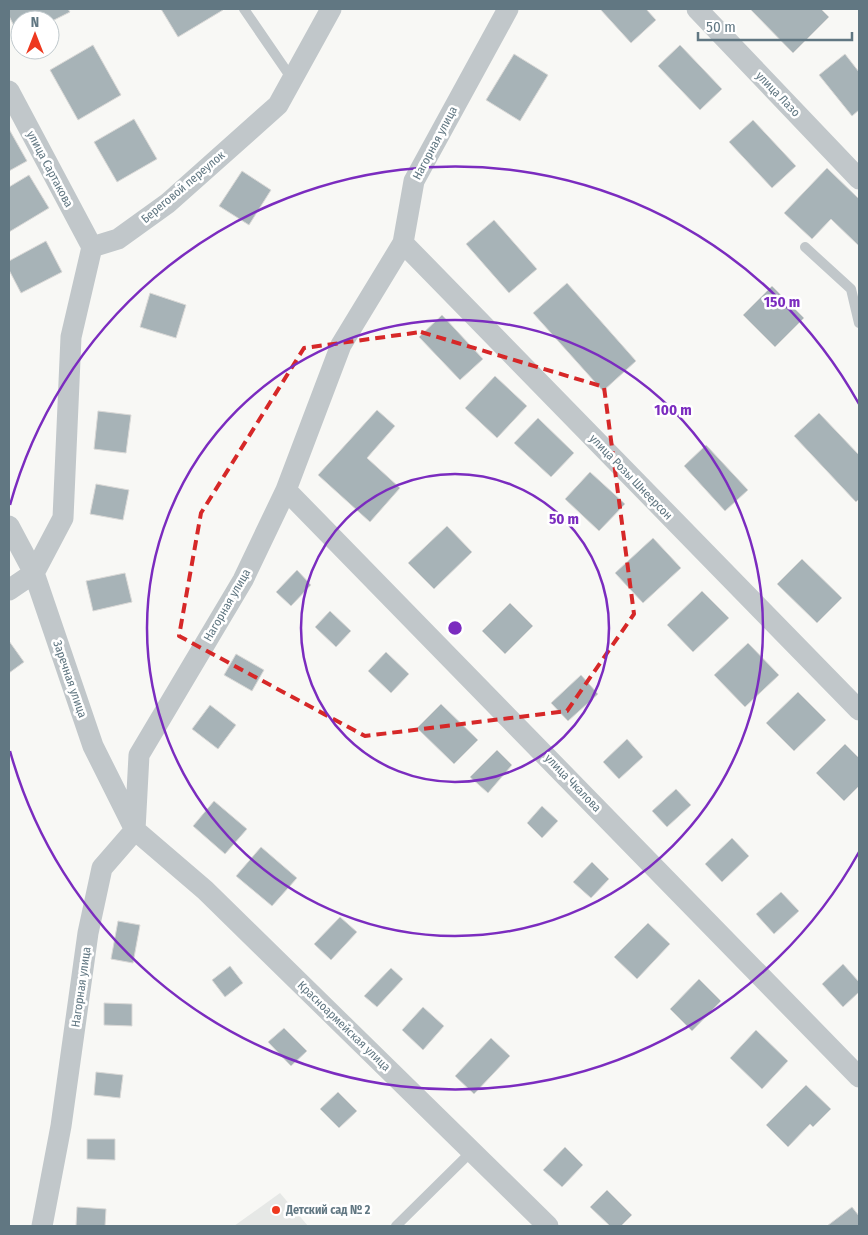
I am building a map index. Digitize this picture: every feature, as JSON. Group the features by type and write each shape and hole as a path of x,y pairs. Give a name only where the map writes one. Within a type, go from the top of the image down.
{"street":[{"name":"Береговой переулок","path":"92,248 118,239 168,203 278,105 331,9"},
{"name":"Нагорная улица","path":"42,1226 61,1126 88,933 102,868 136,830 139,755 243,580 286,490 340,345 403,243 414,181 508,9"},
{"name":"улица Лазо","path":"697,9 859,178"},
{"name":"улица Сартакова","path":"9,91 92,248"},
{"name":"улица Розы Шнеерсон","path":"403,243 859,710"},
{"path":"9,590 34,573 63,518 71,337 92,248"},
{"name":"улица Чкалова","path":"286,490 859,1077"},
{"name":"Заречная улица","path":"9,526 34,573 93,746 136,830"},
{"name":"Красноармейская улица","path":"136,830 205,890 548,1226"}],"lane":[{"path":"244,9 292,79"},
{"path":"806,247 851,289 859,323"},
{"path":"396,1226 472,1151"}],"highlighted area":[{"path":"421,332 604,387 634,614 567,711 365,736 179,636 201,513 304,348"}],"shaded area":[{"name":"Детский сад № 2","path":"280,1193 308,1226 234,1226"}],"building":[{"path":"9,9 68,9 70,12 60,17 60,10 10,10 10,18"},
{"path":"161,9 222,9 223,10 178,37"},
{"path":"600,9 646,9 656,20 631,43"},
{"path":"750,9 821,9 829,17 793,53"},
{"path":"93,45 121,95 78,120 50,70"},
{"path":"680,45 722,89 700,110 658,66"},
{"path":"514,54 548,75 520,121 486,100"},
{"path":"845,54 859,72 859,110 852,116 819,75"},
{"path":"134,119 157,159 117,182 94,142"},
{"path":"753,120 796,166 772,188 729,142"},
{"path":"9,129 27,161 9,171"},
{"path":"827,168 859,199 859,246 831,219 812,239 784,213"},
{"path":"242,171 271,190 249,225 219,206"},
{"path":"29,175 49,208 9,232 9,187"},
{"path":"494,220 537,269 509,293 466,244"},
{"path":"46,241 62,272 21,293 9,270 9,261"},
{"path":"567,283 636,361 603,391 533,313"},
{"path":"772,286 804,318 775,347 743,315"},
{"path":"150,293 186,305 176,338 140,327"},
{"path":"442,315 483,359 460,380 419,337"},
{"path":"495,376 527,406 497,438 465,408"},
{"path":"377,410 395,426 367,458 400,488 370,522 318,475"},
{"path":"98,411 131,415 126,453 94,449"},
{"path":"819,413 859,455 859,499 856,502 794,436"},
{"path":"538,418 574,453 551,477 514,443"},
{"path":"706,445 748,490 725,511 684,466"},
{"path":"590,472 625,504 599,531 565,499"},
{"path":"96,484 129,490 123,520 90,514"},
{"path":"447,526 472,552 434,589 408,563"},
{"path":"653,538 681,568 643,603 615,573"},
{"path":"802,559 842,598 817,623 777,584"},
{"path":"297,570 311,585 291,606 276,592"},
{"path":"125,573 132,602 93,611 86,581"},
{"path":"702,591 729,618 693,652 667,625"},
{"path":"510,603 533,626 505,654 482,631"},
{"path":"330,611 351,631 336,647 315,627"},
{"path":"9,641 24,662 9,673"},
{"path":"748,643 779,675 745,707 714,675"},
{"path":"386,652 409,674 391,693 368,671"},
{"path":"236,654 264,670 252,691 224,675"},
{"path":"581,675 598,694 568,721 551,703"},
{"path":"798,692 826,720 794,751 766,723"},
{"path":"441,704 478,740 454,764 417,728"},
{"path":"210,705 236,725 218,749 192,729"},
{"path":"627,739 643,757 619,779 603,762"},
{"path":"845,744 859,758 859,786 844,801 816,773"},
{"path":"497,750 512,765 488,793 470,777"},
{"path":"676,789 691,805 667,827 652,811"},
{"path":"214,801 247,829 225,854 193,826"},
{"path":"542,806 558,821 542,838 527,823"},
{"path":"732,838 749,856 722,882 705,864"},
{"path":"261,847 297,878 272,906 236,876"},
{"path":"592,862 609,879 591,898 573,882"},
{"path":"781,892 799,911 774,934 756,914"},
{"path":"340,917 357,932 331,960 314,944"},
{"path":"118,921 140,925 133,963 111,959"},
{"path":"648,923 670,944 637,979 614,957"},
{"path":"843,964 859,982 859,992 843,1007 822,984"},
{"path":"230,966 243,983 225,997 212,980"},
{"path":"391,968 403,979 377,1007 364,996"},
{"path":"699,979 721,1001 692,1031 670,1009"},
{"path":"104,1003 132,1004 132,1026 104,1025"},
{"path":"423,1007 444,1026 423,1050 402,1030"},
{"path":"284,1028 307,1051 291,1066 268,1042"},
{"path":"756,1030 788,1061 762,1089 730,1058"},
{"path":"491,1038 510,1056 474,1094 455,1076"},
{"path":"96,1072 123,1075 120,1098 94,1095"},
{"path":"806,1085 831,1109 813,1127 810,1124 788,1147 766,1125"},
{"path":"338,1092 357,1111 339,1128 320,1109"},
{"path":"87,1139 115,1139 115,1160 87,1159"},
{"path":"565,1147 583,1165 562,1187 543,1170"},
{"path":"607,1190 632,1215 621,1226 610,1226 590,1207"},
{"path":"77,1207 106,1209 105,1226 76,1226"},
{"path":"852,1207 859,1216 859,1226 827,1226"}],"place":[{"name":"Детский сад № 2","path":"276,1210"}]}
